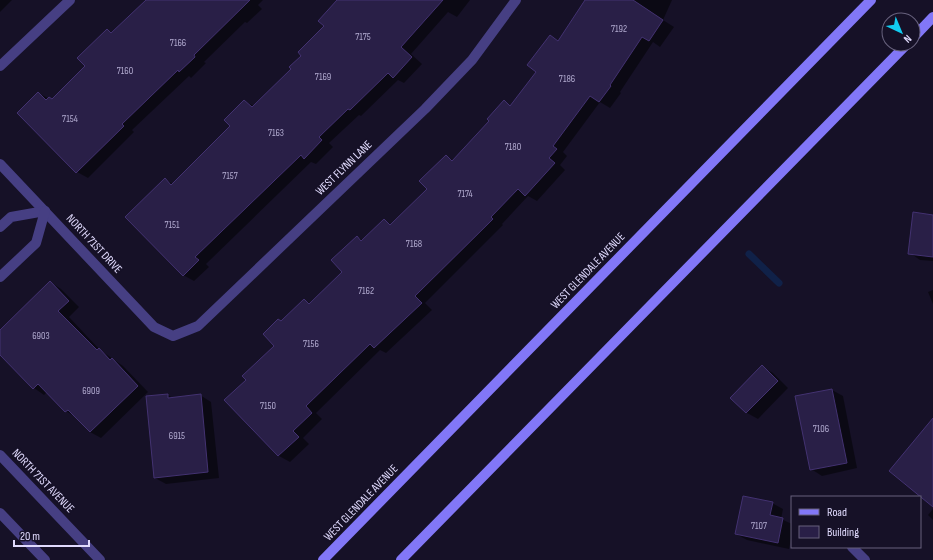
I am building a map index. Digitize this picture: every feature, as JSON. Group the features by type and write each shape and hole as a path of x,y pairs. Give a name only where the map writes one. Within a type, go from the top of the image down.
{"main road":[{"name":"WEST GLENDALE AVENUE","path":"324,560 871,0"},
{"path":"921,30 933,17"},
{"path":"402,560 899,52"}],"street":[{"path":"0,66 70,0"},
{"name":"WEST FLYNN LANE","path":"173,336 198,326 425,109 472,60 516,0"},
{"name":"NORTH 71ST DRIVE","path":"0,164 154,327 173,336"},
{"path":"0,228 11,217 45,211 36,243 0,277"},
{"name":"NORTH 71ST AVENUE","path":"0,455 100,560"},
{"path":"0,513 45,560"},
{"path":"853,548 865,560"}],"building":[{"path":"146,0 250,0 194,55 195,57 179,72 178,70 122,124 124,126 76,173 17,113 38,92 46,100 49,97 52,99 85,66 77,58 107,29 111,33"},
{"path":"337,0 443,0 401,47 412,57 393,78 388,73 350,110 348,109 319,137 322,140 304,159 301,155 195,257 199,260 183,276 125,217 165,178 171,185 230,126 224,120 244,100 252,107 291,69 289,67 301,56 298,52 324,26 318,21"},
{"path":"585,0 633,0 663,20 649,41 642,37 599,102 590,96 553,146 557,149 549,158 555,163 525,196 518,189 491,217 493,219 415,296 422,303 374,348 370,344 306,406 312,413 293,431 299,437 278,456 224,400 246,380 242,376 274,346 263,334 278,319 281,321 304,299 309,304 342,272 331,260 357,236 361,241 384,219 390,225 427,189 419,181 446,155 452,161 489,121 487,119 504,100 510,106 536,72 527,65 550,35 558,41"},
{"path":"913,212 933,215 933,257 908,254"},
{"path":"50,281 69,301 58,311 97,350 99,348 110,360 112,358 138,386 90,432 68,410 65,412 38,384 33,389 0,355 0,330"},
{"path":"762,365 778,381 746,413 730,398"},
{"path":"832,389 847,463 810,470 795,396"},
{"path":"168,394 168,398 201,394 208,472 154,478 146,396"},
{"path":"933,418 933,507 889,471"},
{"path":"743,496 773,502 770,515 783,518 778,543 735,534"}],"waterway":[{"path":"749,254 779,283"}]}
